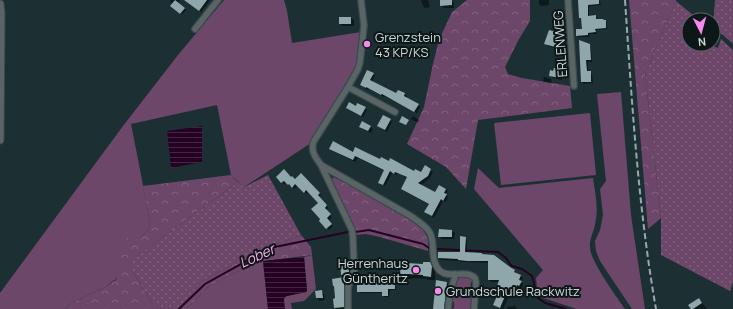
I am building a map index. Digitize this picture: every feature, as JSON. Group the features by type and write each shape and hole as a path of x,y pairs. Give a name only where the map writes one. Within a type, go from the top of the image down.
{"street":[{"path":"195,29 218,0"},
{"path":"348,309 348,287 354,271 352,233 312,148 358,69 364,25 361,0"},
{"name":"ERLENWEG","path":"568,0 574,86"},
{"path":"0,4 0,140"},
{"path":"348,87 395,112"},
{"path":"321,165 421,223 431,234 434,257 438,268 446,274 472,275 476,278 474,309"},
{"path":"448,309 450,292 455,274"}],"green space":[{"path":"224,0 284,0 292,43 361,32 355,70 311,143 244,187 231,175 217,105 131,124 150,223 148,230 140,238 127,239 116,279 105,287 71,303 65,309 0,309 0,293 123,126 178,55"},
{"path":"467,0 530,0 530,21 505,67 508,74 522,78 570,86 572,108 478,120 466,189 446,167 407,144 424,107 439,40 452,12"},
{"path":"629,0 676,0 645,73 661,218 648,229"},
{"path":"715,0 733,0 733,44 721,33 721,12 714,12"},
{"path":"676,1 689,12 681,12 681,52 721,52 721,39 733,50 733,282 730,291 661,255 661,218 645,73"},
{"path":"621,92 631,215 645,309 632,309 600,261 596,251 595,241 600,230 603,215 600,189 606,181 597,94"},
{"path":"590,113 596,175 501,185 494,123"},
{"path":"478,168 499,188 593,178 597,212 590,242 591,254 604,279 625,309 576,309 540,297 536,278 543,270 474,189"},
{"path":"231,175 238,182 137,256 133,272 156,309 65,309 71,303 105,287 116,280 122,248 127,238 140,238 148,230 150,223 143,186"},
{"path":"268,175 301,235 256,252 202,281 177,309 156,309 133,272 131,262 137,256 238,182 244,187"},
{"path":"333,177 419,225 427,236 428,251 380,237 366,234 356,235 346,209 334,187 332,180"},
{"path":"301,235 311,247 312,255 256,262 209,286 186,309 177,309 202,281 256,252"},
{"path":"312,255 316,289 304,301 291,303 292,309 285,309 284,298 286,296 306,292 307,290 304,257"},
{"path":"263,261 268,309 186,309 209,286 256,262"},
{"path":"461,277 469,277 473,279 473,282 471,282 470,291 473,291 472,309 451,309 454,308 454,302 452,301 456,281"}],"shaded area":[{"path":"202,126 202,162 171,168 167,131"},
{"path":"304,257 307,291 285,297 285,309 268,309 263,261"}],"building":[{"path":"175,0 185,8 180,14 170,6"},
{"path":"184,0 207,0 199,11"},
{"path":"440,0 452,0 452,5 440,6"},
{"path":"578,0 599,0 599,4 588,5 588,16 596,15 596,19 606,20 606,28 595,29 596,32 588,33 588,35 576,36 576,29 582,29 581,18 579,18"},
{"path":"554,13 560,13 561,22 555,22"},
{"path":"339,17 351,17 351,24 339,24"},
{"path":"549,30 560,33 555,47 544,44"},
{"path":"579,40 590,44 591,60 586,60 587,71 591,71 591,82 581,82"},
{"path":"554,68 562,70 560,78 549,76 550,70 553,71"},
{"path":"367,70 374,73 370,80 396,93 398,90 405,93 404,96 419,104 414,112 382,94 381,95 360,85"},
{"path":"349,102 356,106 357,103 366,107 361,116 346,108"},
{"path":"383,115 391,119 385,130 377,126"},
{"path":"402,116 409,120 406,125 399,122"},
{"path":"362,121 371,126 368,131 359,127"},
{"path":"333,141 353,152 355,147 380,159 381,157 389,161 390,158 414,171 415,169 421,172 425,165 431,169 428,176 418,183 435,192 439,185 446,189 444,193 447,194 443,201 441,199 432,216 424,212 429,204 401,189 407,177 395,172 394,174 390,171 383,185 378,183 384,170 355,156 353,160 329,149"},
{"path":"284,169 291,177 292,176 295,179 301,173 320,193 318,195 327,205 325,208 331,214 327,218 332,224 326,229 311,209 318,203 306,190 304,193 295,184 292,188 284,181 281,183 276,177"},
{"path":"439,229 452,230 452,237 438,237"},
{"path":"460,236 466,237 465,252 494,255 515,270 514,272 521,275 519,280 522,281 519,286 517,285 514,292 508,289 500,308 493,305 501,287 497,286 499,280 488,280 488,261 467,261 438,258 438,252 460,252"},
{"path":"348,260 349,272 348,274 341,275 340,261"},
{"name":"Herrenhaus Güntheritz","path":"401,261 423,264 423,262 430,262 432,266 431,277 408,274 408,276 400,275"},
{"path":"344,277 344,307 334,308 333,299 335,298 332,279"},
{"path":"375,278 386,279 386,283 395,283 395,289 388,289 388,296 382,296 382,292 357,292 357,283 375,283"},
{"path":"436,280 447,282 444,309 433,309"},
{"path":"322,290 323,298 316,298 315,291"},
{"path":"699,298 702,303 691,309 688,305"}],"waterway":[{"name":"Lober","path":"355,232 369,230 423,244 429,248"},
{"name":"Lober","path":"179,309 205,284 270,248 348,232"},
{"name":"Lober","path":"436,249 498,252 506,258 512,266 522,269 532,276 538,298 545,303 566,309"}],"railway":[{"path":"625,0 640,194 656,309"}],"place":[{"name":"Grenzstein 43 KP/KS","path":"367,44"},
{"name":"Herrenhaus Güntheritz","path":"416,270"},
{"name":"Grundschule Rackwitz","path":"438,291"}]}
